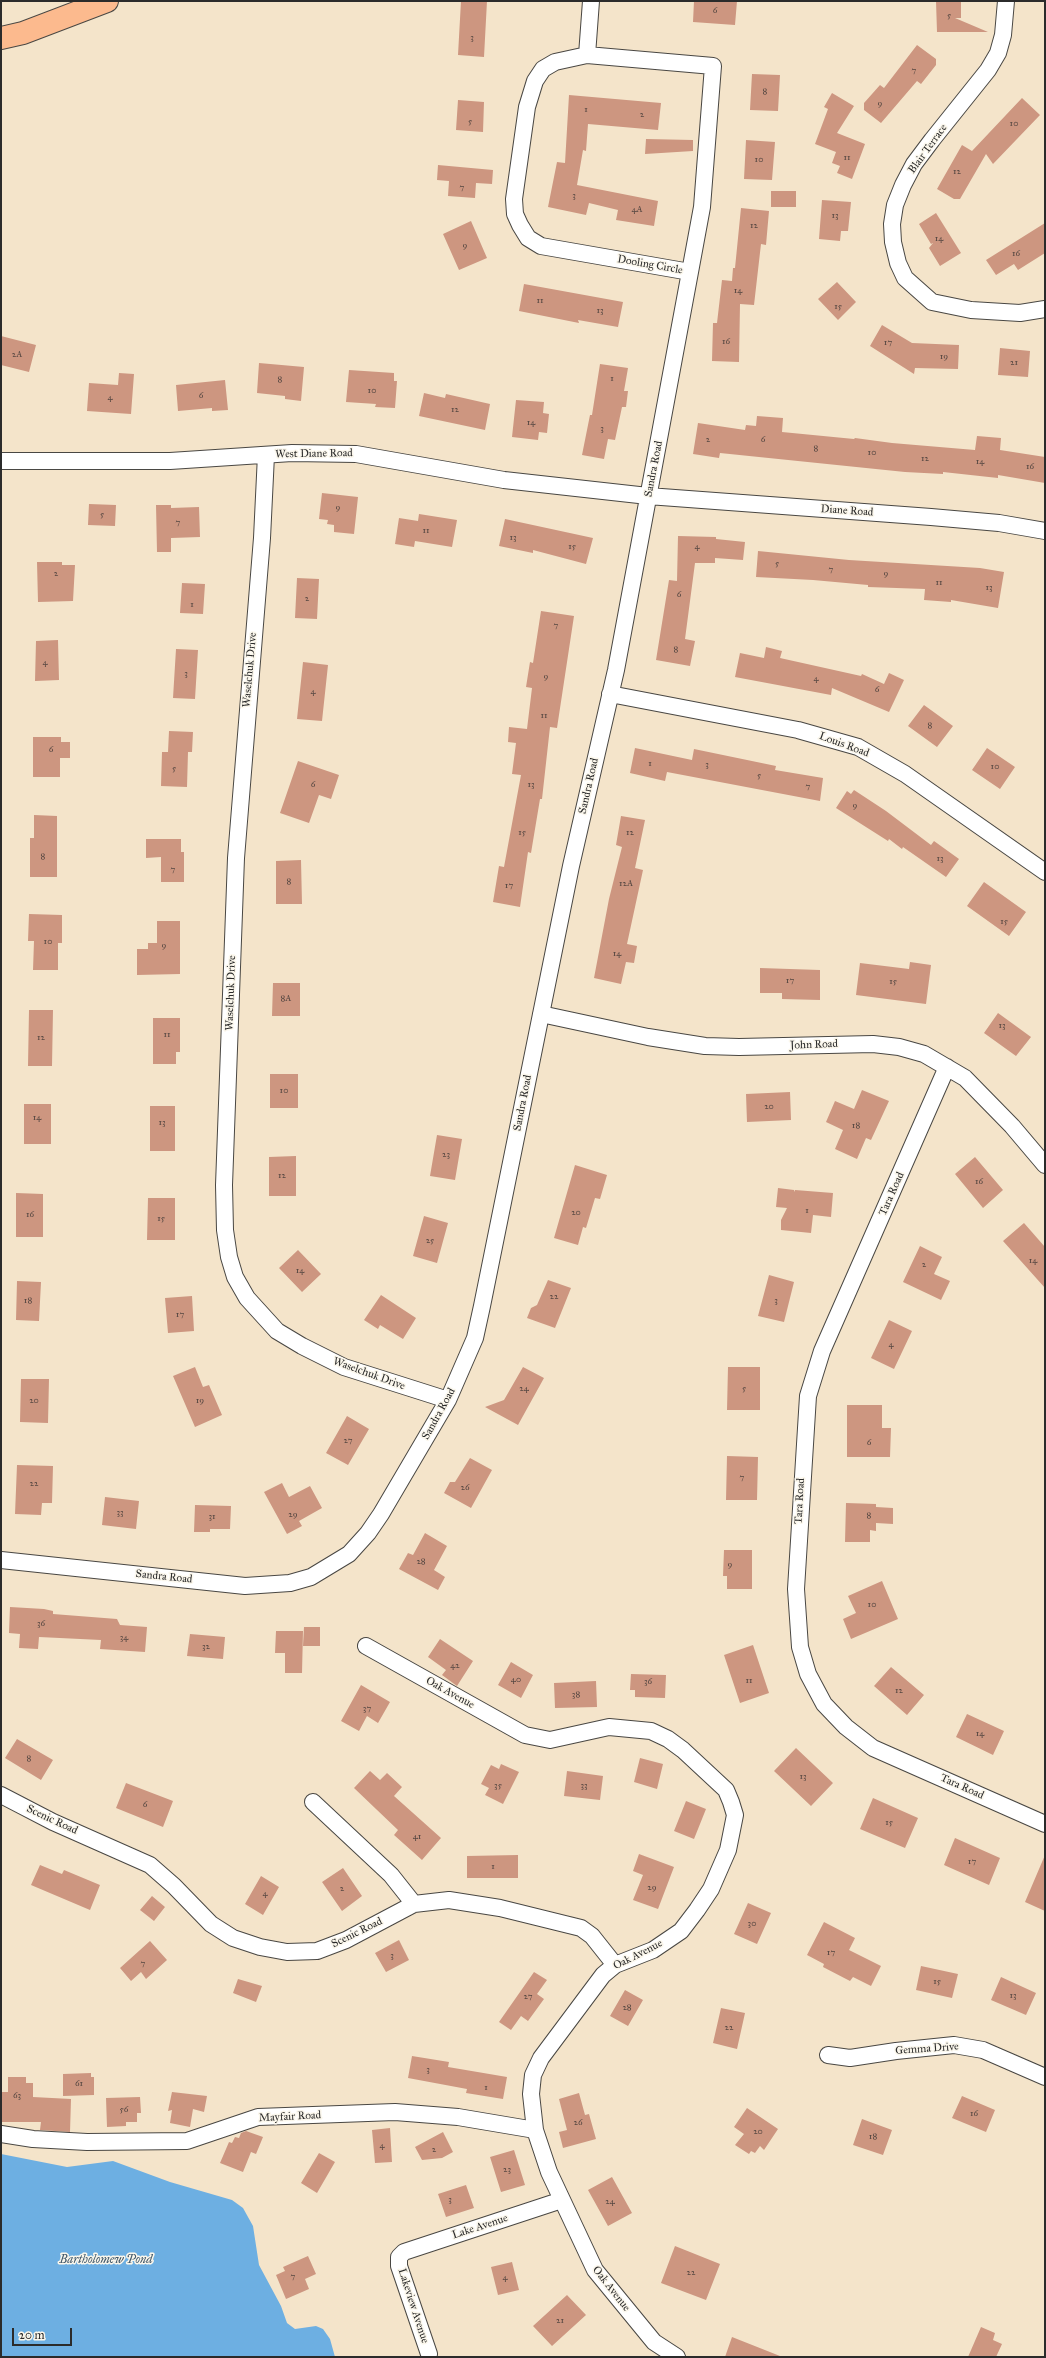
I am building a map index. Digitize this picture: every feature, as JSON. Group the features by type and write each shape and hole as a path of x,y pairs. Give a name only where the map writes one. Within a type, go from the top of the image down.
{"main road":[{"path":"1,38 23,33 107,1"}],"street":[{"path":"587,55 591,1"},
{"name":"Blair Terrace","path":"1006,1 1003,35 991,64 977,87 923,152 903,185 895,205 892,224 894,242 898,263 905,278 932,302 971,310 1020,313 1045,309"},
{"name":"Dooling Circle","path":"587,55 713,66 702,207 690,272 541,246 528,238 520,225 515,214 514,199 527,107 535,81 543,69 555,62 587,55"},
{"name":"Sandra Road","path":"1,1560 245,1586 290,1583 311,1577 349,1554 368,1533 381,1514 448,1400 475,1338 571,866 610,694 690,272"},
{"name":"West Diane Road","path":"1,461 170,461 317,452 356,454 504,480 648,496"},
{"name":"Waselchuk Drive","path":"266,455 262,538 236,858 224,1185 225,1230 229,1257 236,1277 247,1298 277,1331 302,1346 344,1367 448,1400"},
{"name":"Diane Road","path":"648,496 931,517 999,523 1045,531"},
{"name":"Louis Road","path":"610,694 798,730 858,747 905,774 1045,872"},
{"name":"John Road","path":"541,1014 648,1037 705,1046 739,1047 848,1043 886,1045 924,1054 965,1078 982,1094 1045,1166"},
{"name":"Tara Road","path":"948,1067 822,1351 808,1396 796,1589 800,1647 808,1674 824,1704 846,1727 872,1748 1045,1824"},
{"name":"Oak Avenue","path":"366,1646 524,1735 550,1740 609,1727 651,1731 668,1739 683,1750 726,1790 735,1815 728,1850 711,1889 681,1931 653,1950 614,1965 594,1986 541,2058 533,2075 531,2094 535,2130 549,2172 595,2270 654,2342 677,2357"},
{"name":"Scenic Road","path":"1,1795 53,1822 150,1865 174,1886 211,1924 233,1938 260,1947 287,1952 317,1951 346,1940 414,1904 449,1900 500,1908 581,1928 592,1936 614,1965"},
{"path":"313,1802 391,1875 414,1904"},
{"name":"Gemma Drive","path":"828,2055 850,2058 896,2051 954,2045 983,2050 1045,2077"},
{"name":"Mayfair Road","path":"1,2134 32,2139 87,2142 187,2141 258,2117 395,2112 458,2117 535,2130"},
{"name":"Lake Avenue","path":"399,2257 404,2252 562,2200"},
{"name":"Lakeview Avenue","path":"399,2257 400,2266 429,2354"}],"water":[{"name":"Bartholomew Pond","path":"1,2154 67,2167 113,2161 170,2182 232,2200 243,2208 253,2226 259,2265 281,2306 287,2323 295,2329 316,2326 323,2329 330,2339 335,2357 1,2357"}],"building":[{"path":"461,1 487,1 484,57 458,55"},
{"path":"694,1 737,1 735,25 693,22"},
{"path":"936,1 961,1 961,18 955,18 988,32 937,32"},
{"path":"917,45 936,59 936,65 921,84 917,81 881,123 864,110 864,103 880,85 884,88"},
{"path":"752,74 780,75 778,111 750,110"},
{"path":"832,93 854,106 837,133 865,144 852,179 837,173 840,166 832,163 836,152 815,144 828,109 824,107"},
{"path":"569,95 661,103 658,130 588,124 586,151 583,150 577,185 658,201 654,226 616,220 618,210 589,203 586,215 548,207 557,162 565,163"},
{"path":"1022,98 1040,115 993,164 986,154 960,199 954,199 937,189 962,145 972,151"},
{"path":"458,100 484,102 483,132 456,130"},
{"path":"646,139 693,140 693,151 645,154"},
{"path":"746,140 775,142 772,180 744,179"},
{"path":"438,165 493,170 492,184 476,183 475,198 448,196 449,181 437,180"},
{"path":"771,191 796,191 796,207 771,207"},
{"path":"822,200 851,202 848,231 841,231 840,241 819,239"},
{"path":"741,208 769,211 766,245 761,244 754,305 740,304 739,362 712,361 713,323 717,323 722,280 732,281 733,268 735,268"},
{"path":"936,213 961,253 940,266 929,248 933,243 931,244 919,224"},
{"path":"471,221 487,258 459,270 443,234"},
{"path":"1045,223 1045,253 1018,270 1014,264 996,275 986,260"},
{"path":"837,282 856,302 838,320 818,299"},
{"path":"524,284 623,302 618,327 578,320 579,323 519,311"},
{"path":"882,325 912,343 959,345 958,369 915,368 914,374 870,346"},
{"path":"1,336 36,345 29,372 1,365"},
{"path":"1000,348 1030,351 1028,377 998,375"},
{"path":"259,363 304,367 301,401 285,399 285,396 257,393"},
{"path":"600,364 628,368 624,391 628,391 626,407 622,407 615,440 608,439 604,459 582,455 590,415 592,415"},
{"path":"349,370 394,373 394,381 397,381 395,408 375,407 376,404 346,402"},
{"path":"119,373 134,374 131,414 87,411 89,383 118,385"},
{"path":"225,380 228,410 212,411 212,408 178,411 176,385"},
{"path":"424,393 445,398 446,394 490,404 485,430 419,416"},
{"path":"516,400 544,402 543,413 549,414 547,433 539,432 538,440 512,437"},
{"path":"757,416 783,418 782,432 855,438 892,443 975,450 977,436 1001,438 1000,450 1045,457 1045,483 998,475 998,478 943,472 943,474 905,472 720,453 719,458 693,454 698,423 745,430 746,425 756,426"},
{"path":"322,493 358,497 354,534 334,532 334,525 327,524 328,520 319,519"},
{"path":"89,504 116,505 115,526 88,525"},
{"path":"156,505 171,505 171,508 199,507 200,537 171,538 171,552 157,552"},
{"path":"419,514 457,520 452,547 415,541 414,547 395,544 399,518 418,521"},
{"path":"505,519 593,538 586,564 533,550 533,553 499,546"},
{"path":"678,536 716,537 716,539 745,542 743,560 715,558 715,563 695,563 685,639 695,641 690,666 656,660 669,580 677,581"},
{"path":"758,551 849,560 980,568 1004,572 998,608 951,600 951,602 924,600 925,589 868,587 868,585 813,580 756,577"},
{"path":"37,562 62,562 62,565 75,565 73,601 38,602"},
{"path":"297,578 319,579 317,619 295,618"},
{"path":"182,583 205,584 203,614 180,613"},
{"path":"541,611 574,616 557,728 550,727 542,799 540,799 531,853 528,852 520,907 493,902 499,866 504,867 521,775 512,774 516,743 508,742 509,727 527,729 532,688 526,687 530,662 533,663"},
{"path":"58,640 59,680 35,681 36,641"},
{"path":"766,647 782,651 780,658 861,676 862,674 884,684 889,673 904,680 889,712 832,688 831,695 735,677 740,653 764,658"},
{"path":"176,649 198,650 195,699 173,698"},
{"path":"303,662 328,665 322,721 297,719"},
{"path":"924,705 953,726 937,747 908,726"},
{"path":"169,731 193,732 192,752 188,752 187,787 161,786 162,752 168,752"},
{"path":"33,737 61,737 61,742 70,742 70,758 60,758 60,777 33,777"},
{"path":"635,748 692,760 694,749 776,766 775,770 823,778 820,801 667,772 665,781 630,773"},
{"path":"987,748 1015,767 1000,789 972,770"},
{"path":"298,761 339,775 331,799 319,795 309,823 280,813"},
{"path":"854,790 886,811 931,845 934,841 959,859 946,877 903,847 902,849 889,839 888,841 836,808 847,791 851,794"},
{"path":"34,815 57,816 57,877 30,877 30,838 34,838"},
{"path":"621,816 645,820 635,868 643,870 627,944 637,946 634,963 626,962 621,984 594,978 609,899 622,847 616,845"},
{"path":"146,839 181,839 181,852 184,852 184,882 161,882 161,857 146,858"},
{"path":"301,860 302,904 276,904 276,861"},
{"path":"984,882 1026,912 1009,936 967,906"},
{"path":"29,914 62,915 62,943 58,943 58,970 33,970 34,941 28,941"},
{"path":"157,921 180,921 180,974 137,975 137,949 148,949 148,943 157,943"},
{"path":"910,962 931,965 926,1004 856,995 860,963 909,969"},
{"path":"760,968 820,970 820,1000 782,999 782,993 760,993"},
{"path":"273,983 300,983 300,1016 272,1016"},
{"path":"29,1010 53,1010 52,1066 28,1066"},
{"path":"998,1013 1031,1037 1016,1056 984,1033"},
{"path":"153,1018 180,1018 180,1052 176,1052 176,1064 153,1064"},
{"path":"270,1074 298,1074 298,1108 270,1108"},
{"path":"862,1090 889,1101 871,1140 866,1138 857,1159 835,1149 843,1130 826,1122 835,1101 854,1109"},
{"path":"790,1092 791,1120 747,1122 746,1094"},
{"path":"24,1104 51,1104 51,1144 24,1144"},
{"path":"150,1106 175,1106 175,1151 150,1151"},
{"path":"437,1135 462,1139 455,1180 430,1176"},
{"path":"296,1156 296,1196 269,1196 269,1157"},
{"path":"975,1157 1003,1190 983,1208 955,1174"},
{"path":"575,1165 607,1175 600,1199 595,1198 586,1228 583,1227 578,1245 554,1238"},
{"path":"778,1188 794,1190 794,1192 795,1190 833,1193 831,1217 813,1215 811,1233 781,1230 781,1220 787,1208 776,1207"},
{"path":"16,1193 43,1194 43,1237 16,1237"},
{"path":"148,1198 175,1198 175,1240 147,1240"},
{"path":"424,1216 448,1223 437,1263 413,1256"},
{"path":"1024,1223 1045,1247 1045,1288 1003,1241"},
{"path":"920,1246 942,1257 934,1274 950,1281 941,1300 903,1282"},
{"path":"298,1250 321,1274 302,1292 279,1268"},
{"path":"769,1275 794,1282 784,1322 758,1316"},
{"path":"548,1280 571,1288 555,1328 527,1318 531,1308 537,1305"},
{"path":"17,1281 41,1282 39,1321 16,1320"},
{"path":"381,1295 416,1318 403,1339 380,1325 378,1329 364,1320"},
{"path":"192,1296 194,1331 168,1333 165,1298"},
{"path":"889,1320 912,1331 894,1369 871,1358"},
{"path":"195,1367 203,1387 209,1385 222,1415 195,1427 173,1376"},
{"path":"523,1367 544,1378 518,1425 485,1407 504,1400"},
{"path":"728,1367 760,1367 760,1410 727,1410"},
{"path":"21,1379 49,1379 48,1423 20,1422"},
{"path":"847,1405 882,1405 882,1428 891,1428 890,1457 847,1457"},
{"path":"347,1416 369,1429 348,1465 326,1453"},
{"path":"727,1456 758,1457 757,1500 726,1500"},
{"path":"470,1458 492,1470 471,1508 444,1493 450,1482 455,1482"},
{"path":"17,1465 53,1466 52,1503 42,1503 41,1515 15,1514"},
{"path":"282,1483 289,1497 310,1486 322,1508 299,1521 302,1526 287,1534 264,1492"},
{"path":"105,1497 139,1501 136,1529 102,1525"},
{"path":"846,1503 876,1504 876,1507 893,1508 893,1524 876,1523 876,1531 870,1530 870,1542 845,1542"},
{"path":"195,1505 231,1506 230,1529 210,1529 210,1532 194,1532"},
{"path":"425,1533 447,1546 434,1570 445,1577 438,1590 399,1569 408,1553 413,1555"},
{"path":"724,1550 752,1550 752,1589 727,1589 727,1576 723,1576"},
{"path":"882,1581 898,1619 851,1639 843,1619 856,1613 848,1596"},
{"path":"10,1607 44,1609 53,1611 53,1614 117,1619 120,1625 147,1627 145,1652 100,1649 101,1640 39,1637 38,1649 19,1648 20,1634 9,1633"},
{"path":"304,1627 320,1627 320,1646 303,1646"},
{"path":"276,1631 303,1631 302,1673 285,1673 285,1653 275,1653"},
{"path":"190,1634 225,1637 223,1659 187,1656"},
{"path":"440,1639 473,1661 457,1686 442,1675 446,1670 428,1657"},
{"path":"753,1645 769,1693 740,1703 724,1655"},
{"path":"511,1662 533,1675 521,1698 498,1685"},
{"path":"891,1667 924,1695 907,1715 874,1686"},
{"path":"631,1674 666,1675 665,1698 635,1697 635,1690 630,1690"},
{"path":"596,1681 597,1707 555,1708 554,1683"},
{"path":"361,1685 390,1702 378,1723 367,1716 359,1731 341,1721"},
{"path":"967,1714 1004,1731 993,1755 956,1737"},
{"path":"17,1739 53,1760 41,1780 5,1758"},
{"path":"796,1748 833,1783 811,1806 774,1771"},
{"path":"640,1758 663,1764 657,1789 634,1782"},
{"path":"501,1764 519,1772 503,1804 485,1795 489,1788 481,1784 491,1765 499,1769"},
{"path":"370,1771 380,1780 387,1773 402,1787 394,1796 441,1838 422,1860 394,1835 398,1830 354,1788"},
{"path":"567,1771 603,1776 600,1800 564,1796"},
{"path":"126,1783 173,1801 163,1827 116,1808"},
{"path":"873,1798 918,1818 905,1848 860,1829"},
{"path":"686,1801 706,1809 694,1839 674,1831"},
{"path":"955,1838 1000,1858 989,1885 944,1865"},
{"path":"639,1854 674,1867 658,1909 633,1900 643,1875 633,1871"},
{"path":"518,1855 518,1878 467,1878 467,1856"},
{"path":"1045,1855 1045,1911 1025,1902"},
{"path":"40,1865 62,1874 64,1870 100,1885 90,1910 31,1885"},
{"path":"343,1868 362,1896 342,1911 322,1882"},
{"path":"261,1876 279,1887 263,1915 245,1904"},
{"path":"152,1896 165,1907 154,1921 140,1910"},
{"path":"748,1903 771,1913 757,1944 734,1934"},
{"path":"824,1922 855,1938 849,1950 881,1966 871,1986 853,1977 850,1981 823,1967 824,1964 807,1955"},
{"path":"399,1940 409,1960 386,1972 375,1953"},
{"path":"150,1941 167,1960 146,1979 141,1972 131,1981 120,1968"},
{"path":"921,1966 958,1974 952,1998 916,1990"},
{"path":"534,1972 547,1980 537,1994 544,1999 528,2021 521,2016 511,2030 499,2022"},
{"path":"1001,1977 1036,1993 1026,2015 991,2000"},
{"path":"238,1979 262,1986 256,2002 233,1993"},
{"path":"625,1990 643,2000 628,2026 610,2016"},
{"path":"721,2008 745,2013 737,2049 713,2043"},
{"path":"412,2056 449,2062 448,2067 507,2077 503,2099 466,2093 467,2089 408,2078"},
{"path":"91,2073 91,2077 94,2077 94,2095 63,2096 63,2074"},
{"path":"8,2077 26,2077 26,2083 33,2083 33,2097 71,2099 70,2132 40,2130 41,2122 1,2122 1,2092 8,2092"},
{"path":"172,2092 207,2096 204,2112 193,2109 190,2127 170,2123 172,2110 168,2111"},
{"path":"579,2093 585,2115 589,2114 596,2139 563,2148 559,2132 567,2130 559,2099"},
{"path":"962,2096 995,2110 986,2132 952,2118"},
{"path":"140,2097 141,2113 137,2113 137,2122 126,2122 126,2126 107,2127 106,2098"},
{"path":"747,2108 778,2129 764,2150 760,2146 755,2153 751,2151 749,2154 735,2145 744,2134 734,2127"},
{"path":"862,2119 892,2130 883,2155 853,2145"},
{"path":"390,2128 392,2162 375,2163 372,2130"},
{"path":"246,2131 263,2137 256,2154 251,2152 243,2172 220,2163 229,2142 232,2143 235,2137 239,2138 241,2133"},
{"path":"443,2132 453,2152 442,2158 422,2160 415,2147"},
{"path":"514,2150 525,2185 501,2192 490,2157"},
{"path":"319,2153 335,2162 317,2193 301,2183"},
{"path":"612,2177 632,2213 608,2226 588,2190"},
{"path":"466,2185 474,2208 446,2217 438,2194"},
{"path":"675,2246 720,2264 706,2300 661,2283"},
{"path":"308,2256 316,2274 305,2279 309,2289 286,2299 276,2275 285,2271 283,2267"},
{"path":"512,2262 519,2290 498,2295 491,2267"},
{"path":"567,2295 586,2315 552,2346 533,2326"},
{"path":"981,2327 995,2333 993,2340 1002,2344 996,2357 968,2357"},
{"path":"732,2337 780,2356 780,2357 725,2357"}]}
